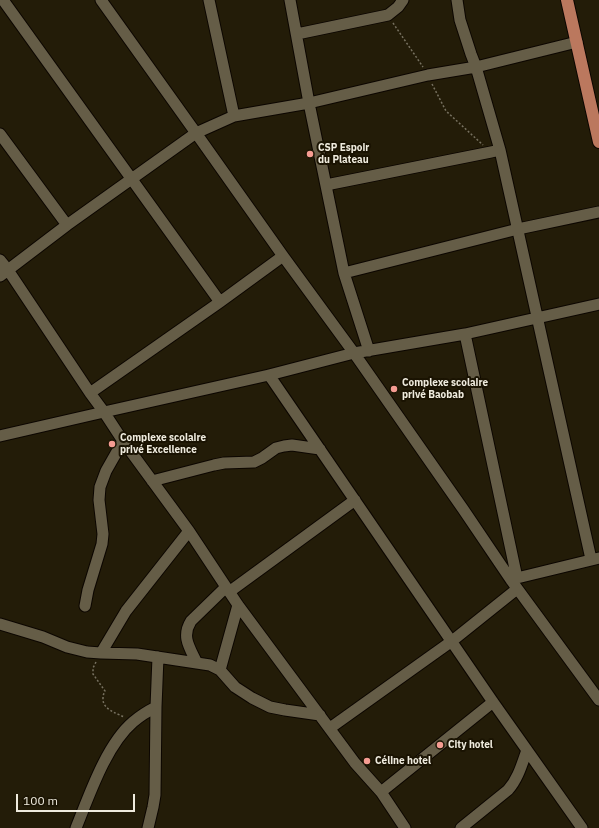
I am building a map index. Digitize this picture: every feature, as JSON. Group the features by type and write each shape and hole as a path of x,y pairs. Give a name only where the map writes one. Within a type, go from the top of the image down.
{"main road":[{"path":"567,0 599,142"}],"street":[{"path":"3,0 220,302"},
{"path":"101,0 283,256 354,353 599,700"},
{"path":"209,0 234,116"},
{"path":"290,0 309,103 344,273 369,351"},
{"path":"296,34 388,15 398,7 403,0"},
{"path":"330,728 452,641 515,582 595,559 537,317 518,229 496,151 476,67 460,20 457,0"},
{"path":"4,273 67,225 196,132 234,116 309,103 428,75 476,67 577,42"},
{"path":"0,134 67,225"},
{"path":"326,185 496,151"},
{"path":"344,273 518,229 599,212"},
{"path":"90,393 283,256"},
{"path":"0,260 4,273 189,531 238,605 355,763 381,792 405,828"},
{"path":"0,436 269,375 354,353 465,334 599,304"},
{"path":"465,334 515,582"},
{"path":"269,375 493,702 582,828"},
{"path":"85,606 88,590 102,544 103,534 99,500 100,487 106,471 123,441"},
{"path":"152,481 224,463 254,462 276,448 284,446 292,445 320,449"},
{"path":"197,663 186,635 187,627 191,621 228,590 355,500"},
{"path":"101,653 126,612 189,531"},
{"path":"220,670 238,605"},
{"path":"0,624 43,637 67,647 87,652 137,654 210,665 220,670 235,687 270,707 320,715"},
{"path":"148,828 155,795 158,657"},
{"path":"381,792 493,702"},
{"path":"76,828 106,759 118,739 131,723 156,707"},
{"path":"461,828 513,785 518,776 527,750"}],"path":[{"path":"388,15 428,75 446,111 496,151"},
{"path":"101,653 92,671 105,691 103,699 104,705 131,723"}],"place":[{"name":"CSP Espoir du Plateau","path":"310,154"},
{"name":"Complexe scolaire privé Baobab","path":"394,389"},
{"name":"Complexe scolaire privé Excellence","path":"112,444"},
{"name":"City hotel","path":"440,745"},
{"name":"Céline hotel","path":"367,761"}]}
